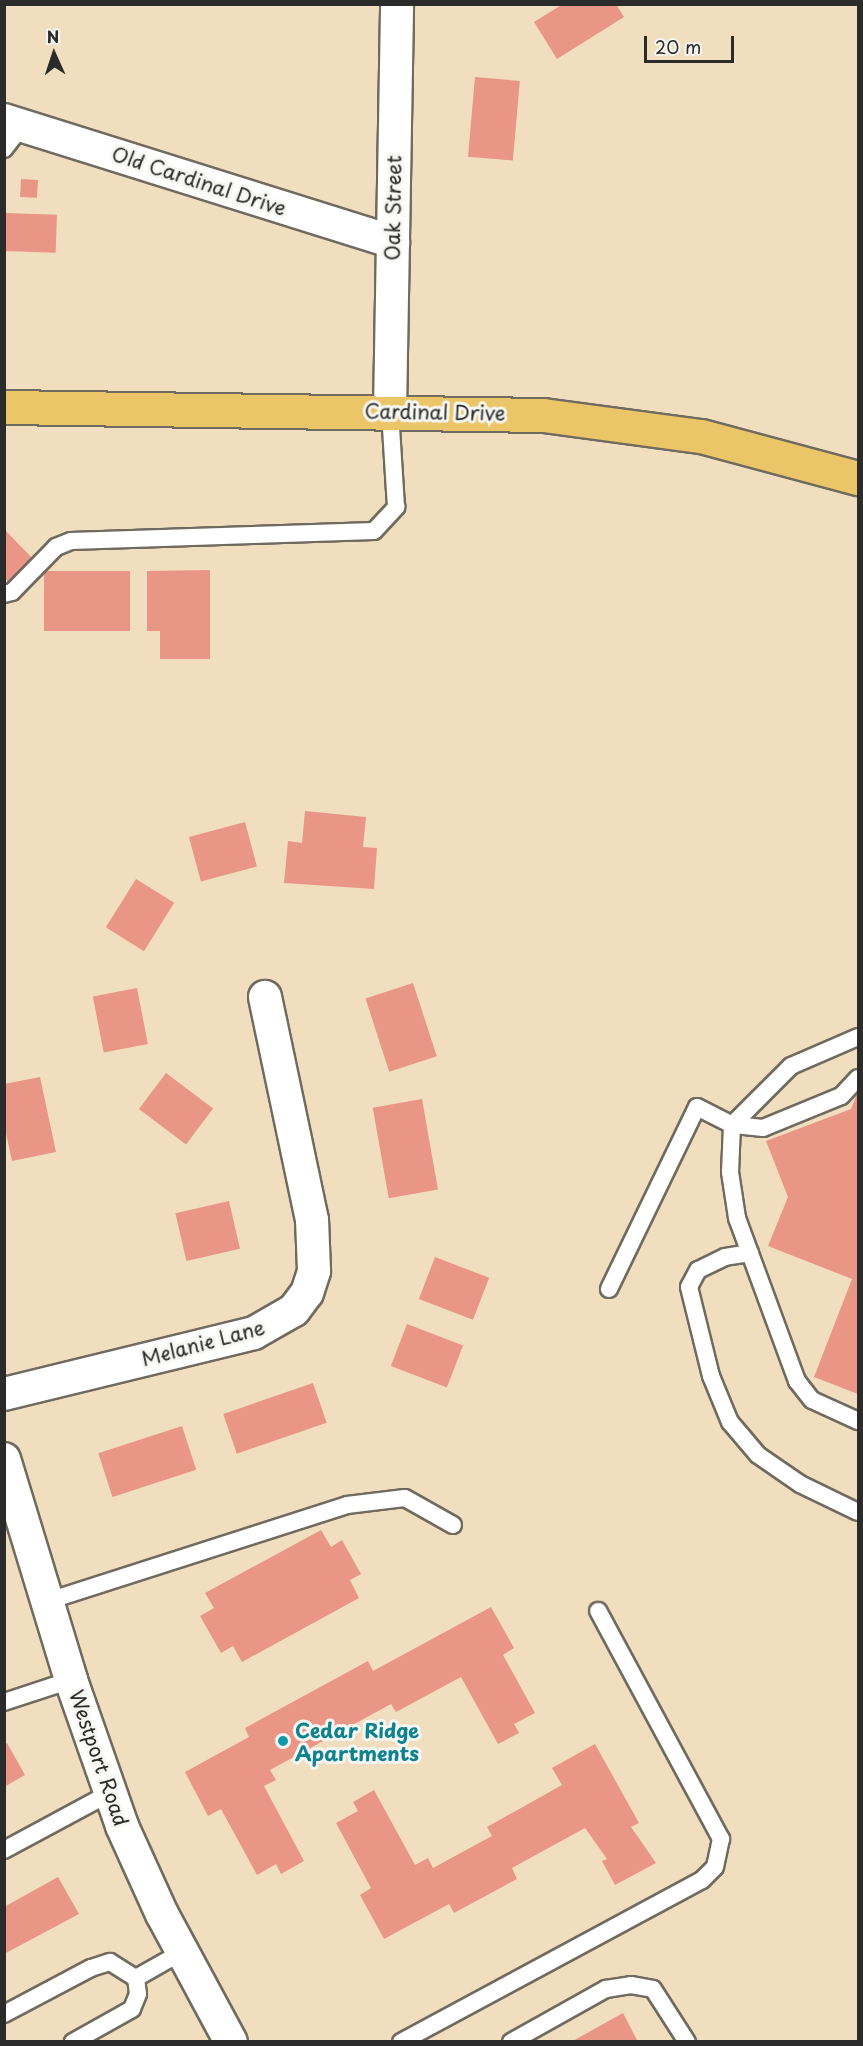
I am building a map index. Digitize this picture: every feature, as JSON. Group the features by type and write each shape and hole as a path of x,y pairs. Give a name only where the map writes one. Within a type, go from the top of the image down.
{"main road":[{"name":"Cardinal Drive","path":"4,407 543,415 622,423 778,454 858,478"}],"street":[{"name":"Oak Street","path":"390,411 397,4"},
{"name":"Old Cardinal Drive","path":"11,132 393,243"},
{"name":"Melanie Lane","path":"4,1394 254,1333 294,1310 307,1293 314,1271 312,1220 265,997"},
{"name":"Westport Road","path":"4,1459 71,1680 110,1793 147,1883 231,2042"}],"lane":[{"path":"4,594 12,592 56,547 71,541 374,531 396,507 390,411"},
{"path":"858,1036 791,1066 732,1125 730,1172 737,1218 797,1381 812,1400 858,1421"},
{"path":"609,1289 697,1107 732,1125 763,1128 841,1096 858,1078"},
{"path":"750,1253 725,1257 698,1270 689,1287 708,1366 730,1422 758,1455 800,1484 858,1512"},
{"path":"48,1601 347,1505 405,1498 453,1525"},
{"path":"401,2042 702,1880 715,1867 721,1839 598,1611"},
{"path":"4,1702 71,1680"},
{"path":"4,1850 110,1793"},
{"path":"136,1977 182,1952"},
{"path":"4,2014 110,1962 136,1977"},
{"path":"73,2042 132,2009 138,1994 136,1977"},
{"path":"512,2042 606,1989 632,1985 653,1989 687,2042"}],"building":[{"path":"563,4 616,4 624,17 557,59 534,22"},
{"path":"475,77 520,81 513,161 468,157"},
{"path":"21,179 38,180 37,198 20,197"},
{"path":"4,213 57,215 56,253 4,251"},
{"path":"4,529 35,561 11,584 4,578"},
{"path":"210,570 210,659 160,659 160,631 147,631 147,571"},
{"path":"44,571 130,571 130,631 44,631"},
{"path":"305,811 366,817 363,847 377,848 374,889 284,883 288,841 302,843"},
{"path":"245,822 257,866 201,881 189,837"},
{"path":"136,879 174,903 144,951 106,927"},
{"path":"413,983 437,1056 389,1072 365,998"},
{"path":"137,988 148,1044 104,1053 93,997"},
{"path":"166,1073 213,1109 186,1144 139,1109"},
{"path":"40,1077 56,1152 12,1161 4,1124 4,1084"},
{"path":"858,1091 858,1394 814,1377 852,1279 768,1246 788,1197 766,1141 851,1109"},
{"path":"422,1099 438,1190 389,1198 373,1108"},
{"path":"229,1201 240,1249 186,1261 175,1213"},
{"path":"435,1257 489,1278 473,1320 419,1299"},
{"path":"407,1324 463,1346 447,1388 391,1366"},
{"path":"313,1383 327,1423 237,1454 223,1414"},
{"path":"182,1426 196,1470 113,1497 98,1453"},
{"path":"321,1530 331,1547 342,1540 361,1574 350,1580 359,1598 242,1662 233,1646 221,1653 200,1616 214,1608 205,1593"},
{"name":"Cedar Ridge Apartments","path":"491,1607 514,1648 503,1655 535,1713 514,1724 519,1733 498,1744 461,1677 396,1712 391,1704 270,1770 276,1780 264,1786 304,1861 281,1874 276,1864 257,1875 221,1809 208,1816 185,1772 249,1737 245,1728 368,1661 373,1671"},
{"path":"7,1743 25,1775 4,1787 4,1744"},
{"name":"Cedar Ridge Apartments","path":"595,1744 639,1823 631,1827 656,1863 615,1885 602,1861 607,1859 585,1828 512,1868 517,1879 454,1913 449,1904 384,1939 360,1895 371,1888 336,1823 358,1811 353,1802 374,1790 415,1865 428,1858 433,1868 492,1836 487,1827 562,1785 552,1768"},
{"path":"58,1877 79,1914 4,1954 4,1907"},
{"path":"623,2013 638,2042 571,2042"}],"place":[{"name":"Cedar Ridge Apartments","path":"283,1741"}]}
